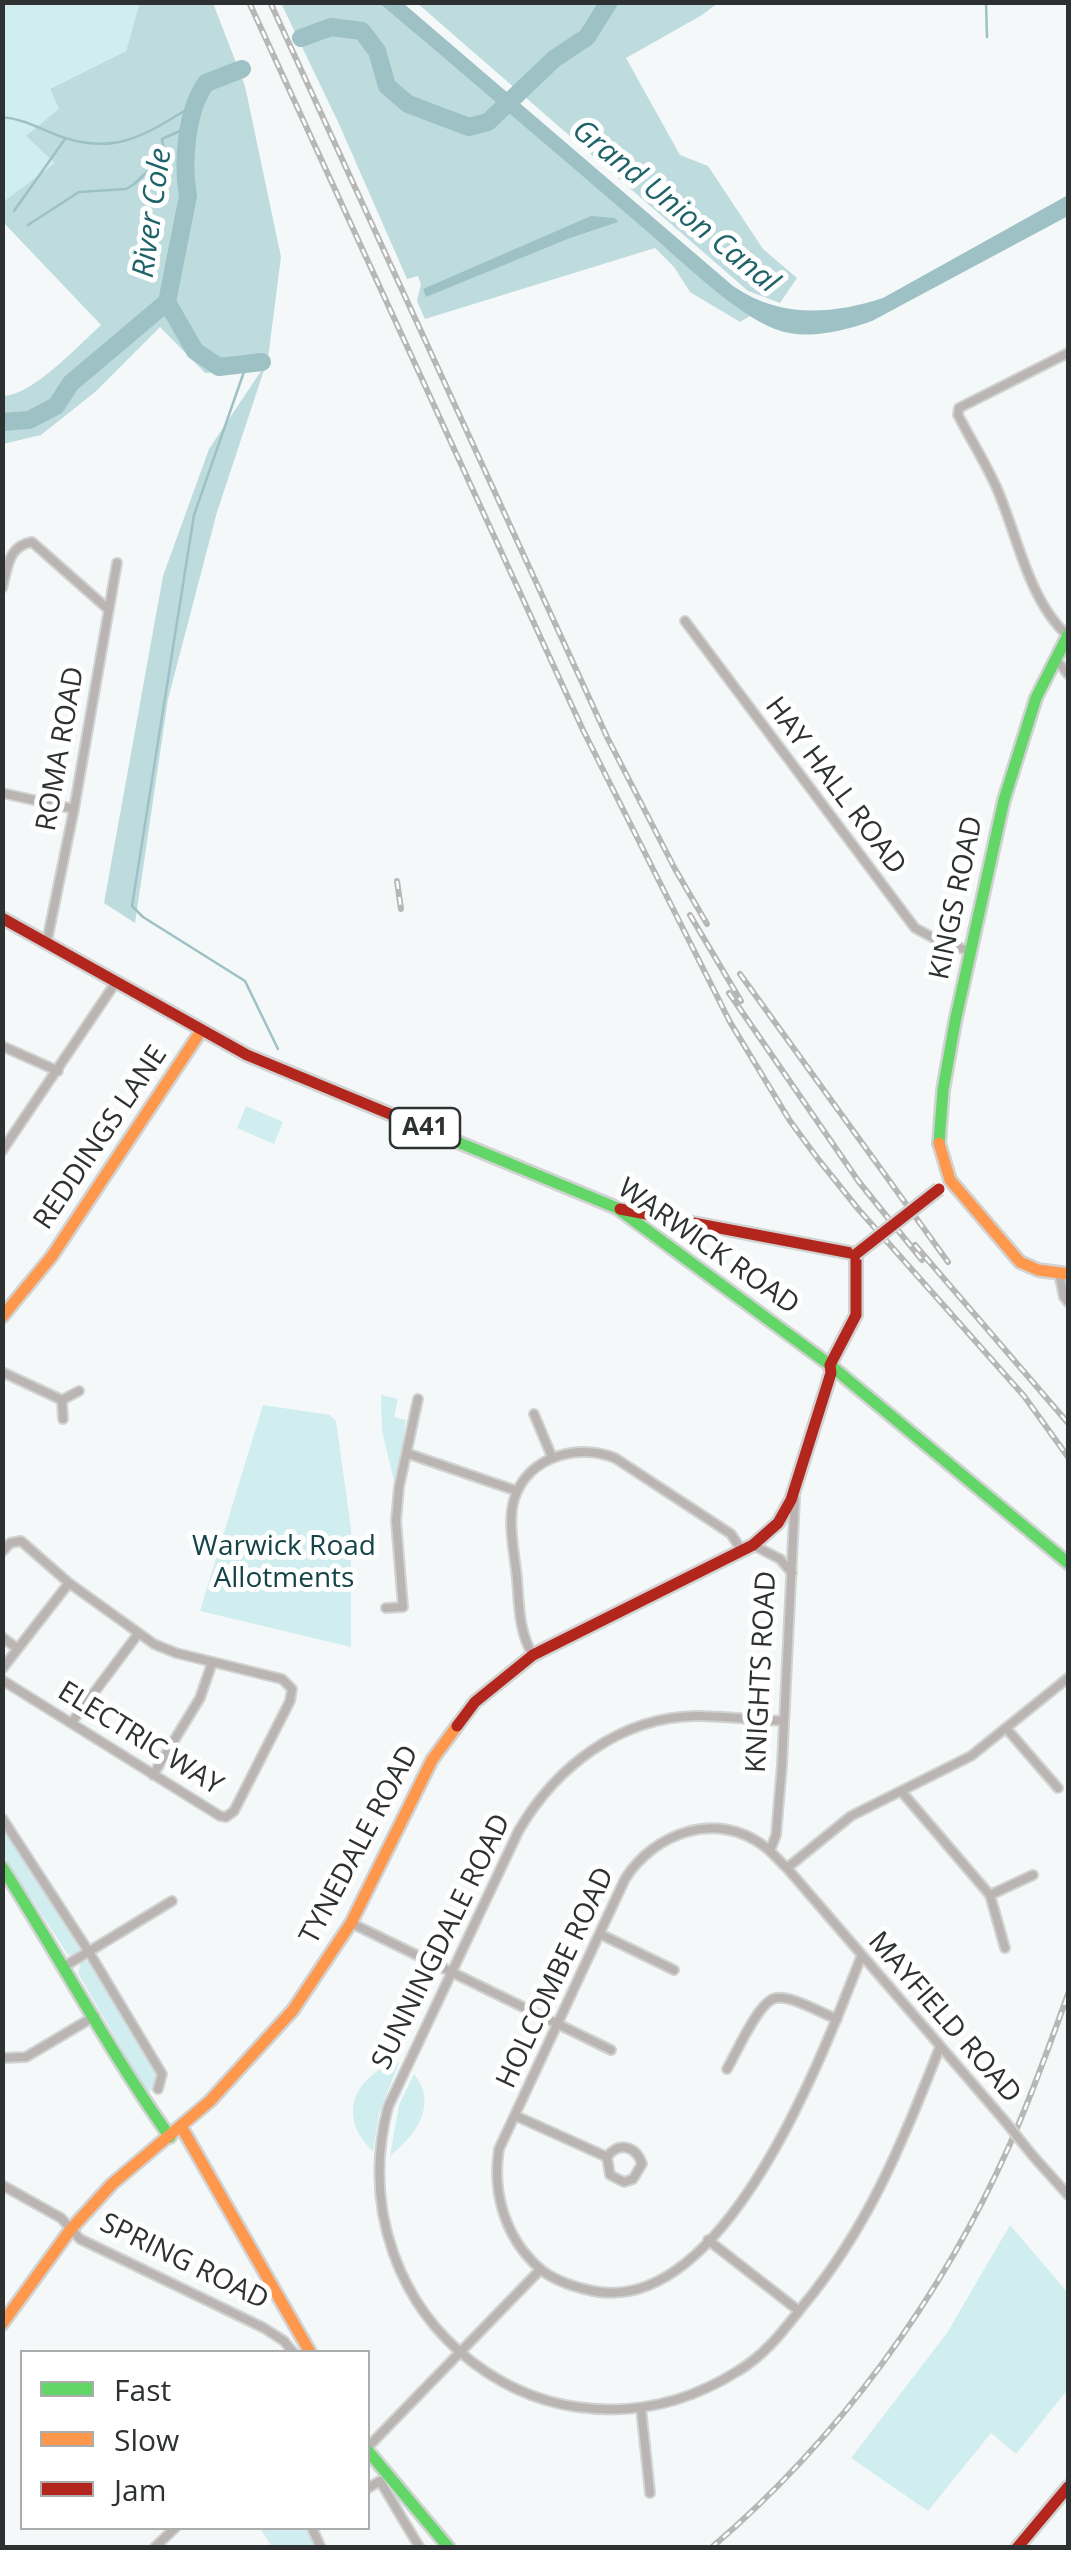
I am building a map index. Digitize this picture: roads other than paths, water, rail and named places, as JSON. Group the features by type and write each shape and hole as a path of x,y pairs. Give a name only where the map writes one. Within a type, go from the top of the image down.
{"main road":[{"name":"KINGS ROAD","path":"950,1180 942,1164 940,1119 970,952 1018,750 1036,698 1068,636"},
{"name":"WARWICK ROAD","path":"2,918 201,1032 300,1078 616,1208 830,1365 1068,1563"},
{"name":"REDDINGS LANE","path":"2,1317 52,1256 201,1032"},
{"path":"616,1208 856,1254 950,1180 1020,1262 1038,1270 1064,1273"},
{"path":"652,1234 662,1224 684,1221"},
{"name":"KNIGHTS ROAD","path":"748,1548 772,1532 795,1494 830,1365 856,1316 856,1254"},
{"name":"TYNEDALE ROAD","path":"2,2324 72,2229 112,2184 182,2128 270,2040 322,1971 351,1924 432,1760 475,1702 533,1655 748,1548"},
{"path":"2,1868 140,2095 170,2136"},
{"path":"182,2128 309,2350"},
{"path":"370,2451 449,2548"},
{"path":"1016,2548 1068,2488"}],"street":[{"path":"1068,353 959,408 958,415 996,487 1040,599 1068,636"},
{"path":"3,584 12,551 29,542 108,609"},
{"name":"ROMA ROAD","path":"47,941 117,563"},
{"name":"HAY HALL ROAD","path":"685,621 914,928 970,952"},
{"path":"1056,660 1068,674"},
{"path":"2,793 74,810"},
{"path":"2,1151 116,982"},
{"path":"2,1046 58,1070"},
{"path":"1064,1273 1064,1297 1068,1302"},
{"path":"2,1372 62,1400"},
{"path":"62,1400 79,1392"},
{"path":"386,1608 403,1607 396,1521 418,1398"},
{"path":"62,1400 63,1418"},
{"path":"534,1414 552,1458"},
{"path":"533,1655 523,1634 512,1515 517,1491 530,1474 552,1458 579,1450 597,1450 615,1458 748,1548 780,1558 792,1573"},
{"path":"409,1454 517,1491"},
{"name":"KNIGHTS ROAD","path":"770,1851 778,1820 795,1494"},
{"path":"2,1552 10,1543 22,1541 69,1583 138,1634 176,1653 212,1663 200,1698 153,1774"},
{"path":"2,1669 69,1583"},
{"path":"72,1722 138,1634"},
{"path":"2,1637 18,1648"},
{"name":"ELECTRIC WAY","path":"2,1680 220,1816 230,1816 290,1701 290,1684 212,1663"},
{"path":"787,1868 851,1816 971,1756 1068,1678"},
{"name":"SUNNINGDALE ROAD","path":"783,1721 697,1716 664,1719 606,1741 576,1760 528,1815 388,2107 380,2148 381,2200 393,2256 407,2289 459,2353 490,2376 530,2394 599,2410 641,2408 684,2397 739,2371 775,2341 852,2241 903,2143 940,2047"},
{"path":"1006,1728 1058,1788"},
{"path":"901,1791 990,1895 1006,1948"},
{"path":"2,1818 162,2074 158,2088"},
{"name":"HOLCOMBE ROAD","path":"540,2270 510,2230 500,2207 499,2149 633,1867 657,1844 686,1831 718,1829 754,1840 787,1868"},
{"name":"MAYFIELD ROAD","path":"787,1868 1068,2195"},
{"path":"990,1895 1033,1875"},
{"path":"65,1966 172,1901"},
{"path":"351,1924 611,2050"},
{"path":"600,1934 674,1970"},
{"path":"370,2447 540,2270 567,2284 598,2292 636,2290 680,2270 755,2179 793,2119 861,1957"},
{"path":"727,2069 766,2001 787,1999 837,2020"},
{"path":"2,2058 26,2057 95,2016"},
{"path":"516,2116 608,2157"},
{"path":"622,2146 639,2154 642,2164 634,2179 624,2182 610,2174 608,2157 612,2150 622,2146"},
{"name":"SPRING ROAD","path":"2,2186 61,2218 80,2239 264,2328 291,2350"},
{"path":"708,2240 799,2311"},
{"path":"641,2408 650,2494"},
{"path":"370,2487 380,2481 420,2548"},
{"path":"154,2548 173,2530"}],"waterway":[{"name":"River Cole","path":"301,38 331,27 362,31 377,51 387,86 408,104 469,127 488,122 554,59 587,37 609,2"},
{"path":"986,2 987,37"},
{"name":"River Cole","path":"2,422 29,420 56,406 71,383 167,302 188,196 186,153 194,108 206,83 242,69"},
{"path":"2,117 82,142 116,143 147,132 194,105"},
{"path":"28,225 79,192 126,189 133,185 165,155 162,139 191,126"},
{"path":"14,211 65,139"},
{"path":"167,302 195,351 219,367 262,362"},
{"path":"246,366 194,515 132,906 143,917 245,981 278,1049"}],"railway":[{"path":"249,2 583,730 730,1022 790,1121 818,1159 1024,1396 1068,1457"},
{"path":"270,2 608,739 707,924"},
{"path":"397,881 401,909"},
{"path":"690,915 741,1001"},
{"path":"740,974 948,1262"},
{"path":"729,993 859,1182 922,1260"},
{"path":"915,1245 1068,1423"},
{"path":"711,2548 758,2506 844,2413 919,2310 953,2256 1010,2144 1068,1994"}],"water label":[{"name":"Grand Union Canal","path":"675,207"}],"park label":[{"name":"Warwick Road Allotments","path":"284,1563"}]}
